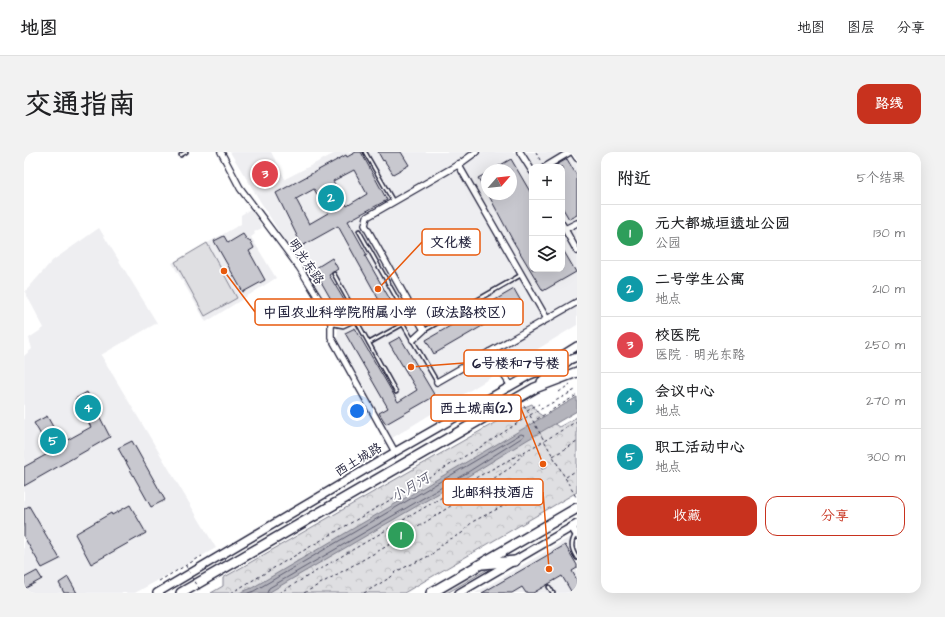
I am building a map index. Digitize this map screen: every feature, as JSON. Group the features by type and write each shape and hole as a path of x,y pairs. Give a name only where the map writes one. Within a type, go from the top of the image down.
{"highway":[{"path":"181,593 535,388 573,359"},
{"path":"535,388 577,372"},
{"path":"431,593 577,508"},
{"path":"480,564 514,561"}],"street":[{"name":"明光东路","path":"221,152 240,188 300,267 319,299 331,323 331,337 395,452"},
{"path":"413,340 424,330 365,225 368,217 476,152"},
{"path":"520,152 529,167"},
{"path":"543,164 570,152"},
{"path":"574,152 577,158"},
{"path":"458,164 547,319"},
{"path":"565,227 577,222"},
{"path":"565,229 577,251"},
{"path":"437,382 577,302"},
{"path":"530,375 577,346"},
{"path":"489,352 511,386"},
{"name":"西土城路","path":"157,593 395,452 530,375 573,359 577,353"},
{"path":"459,593 575,525 577,534"}],"lane":[{"path":"181,155 186,152"},
{"path":"365,152 393,202"},
{"path":"358,231 406,315 403,324 369,343"},
{"path":"334,274 355,312 356,320 396,392"},
{"path":"424,330 521,275"},
{"path":"331,323 343,326 356,320"},
{"path":"403,324 437,382"},
{"path":"577,534 572,542 572,550 577,558"},
{"path":"549,587 553,593"}],"path":[{"path":"536,152 543,164"},
{"path":"559,392 570,384"},
{"path":"230,593 577,389"},
{"path":"538,418 577,395"},
{"path":"522,402 576,497"},
{"path":"527,410 539,404"},
{"path":"278,593 468,482 544,441 577,421"},
{"path":"552,456 577,442"},
{"path":"304,593 396,541 510,468 526,451"},
{"path":"565,478 577,470"},
{"path":"364,593 397,572 431,555 445,542 462,533 472,522 536,491"},
{"path":"159,581 202,556"},
{"path":"186,566 200,590"}],"shaded area":[{"path":"230,152 271,152 285,179 337,152 577,152 577,325 392,438 337,342 338,330"},
{"path":"252,208 262,228 254,232 255,234 251,237 276,278 206,322 172,263 241,224 241,215"},
{"path":"99,228 157,323 101,355 216,548 135,593 24,593 24,356 32,349 29,338 44,328 25,292 52,261"},
{"path":"572,536 577,544 577,593 475,593"}],"green space":[{"path":"207,243 237,298 205,316 175,262"},
{"path":"532,404 538,413 559,427 577,417 577,492 404,593 211,593 223,586 223,578 517,410"},
{"path":"489,565 495,565 447,593 441,593"}],"water":[{"path":"577,397 577,411 268,593 239,593 252,588"}],"building":[{"path":"356,152 361,152 387,200 348,221 367,255 365,256 399,315 390,320 338,226 302,246 276,193 346,155 347,157","holes":["354,170 367,194 347,206 333,181","314,189 328,213 309,224 296,199"]},
{"path":"378,152 401,152 409,165 393,174"},
{"path":"511,159 514,164 502,164"},
{"path":"567,159 577,176 577,215 569,219 565,212 565,164 558,164"},
{"path":"517,169 529,190 529,268 491,200 517,200"},
{"path":"243,234 247,240 251,242 254,248 249,251 265,280 243,292 214,241 224,236 228,243"},
{"path":"565,253 576,272 543,291 532,272 565,272"},
{"path":"332,258 338,269 329,275 353,315 353,317 344,322 320,280 314,284 308,273"},
{"path":"514,289 522,303 434,354 426,340"},
{"path":"355,328 398,402 417,390 389,343 400,337 435,396 386,424 379,413 388,408 345,333"},
{"path":"87,392 110,437 24,486 24,467 51,452 34,423 47,416 62,443 91,427 75,399"},
{"path":"132,441 165,500 151,507 118,448"},
{"path":"544,460 547,466 542,469 539,463"},
{"path":"130,505 146,533 91,564 75,534 111,513 112,515"},
{"path":"29,506 60,559 42,568 24,537 24,509"},
{"path":"565,545 577,565 577,568 572,571 577,580 577,593 572,593 562,576 533,593 526,593 522,587 512,593 482,593"},
{"path":"37,571 42,579 24,589 24,578"},
{"path":"68,577 77,593 64,593 59,583"}],"place":[{"name":"校医院","path":"265,174"},
{"name":"二号学生公寓","path":"331,198"},
{"name":"中国农业科学院附属小学（政法路校区）","path":"224,271"},
{"name":"文化楼","path":"378,289"},
{"name":"6号楼和7号楼","path":"411,367"},
{"name":"会议中心","path":"88,408"},
{"name":"职工活动中心","path":"53,441"},
{"name":"西土城南(2)","path":"543,464"},
{"name":"元大都城垣遗址公园","path":"401,535"},
{"name":"北邮科技酒店","path":"549,569"}],"water label":[{"name":"小月河","path":"410,487"}]}
